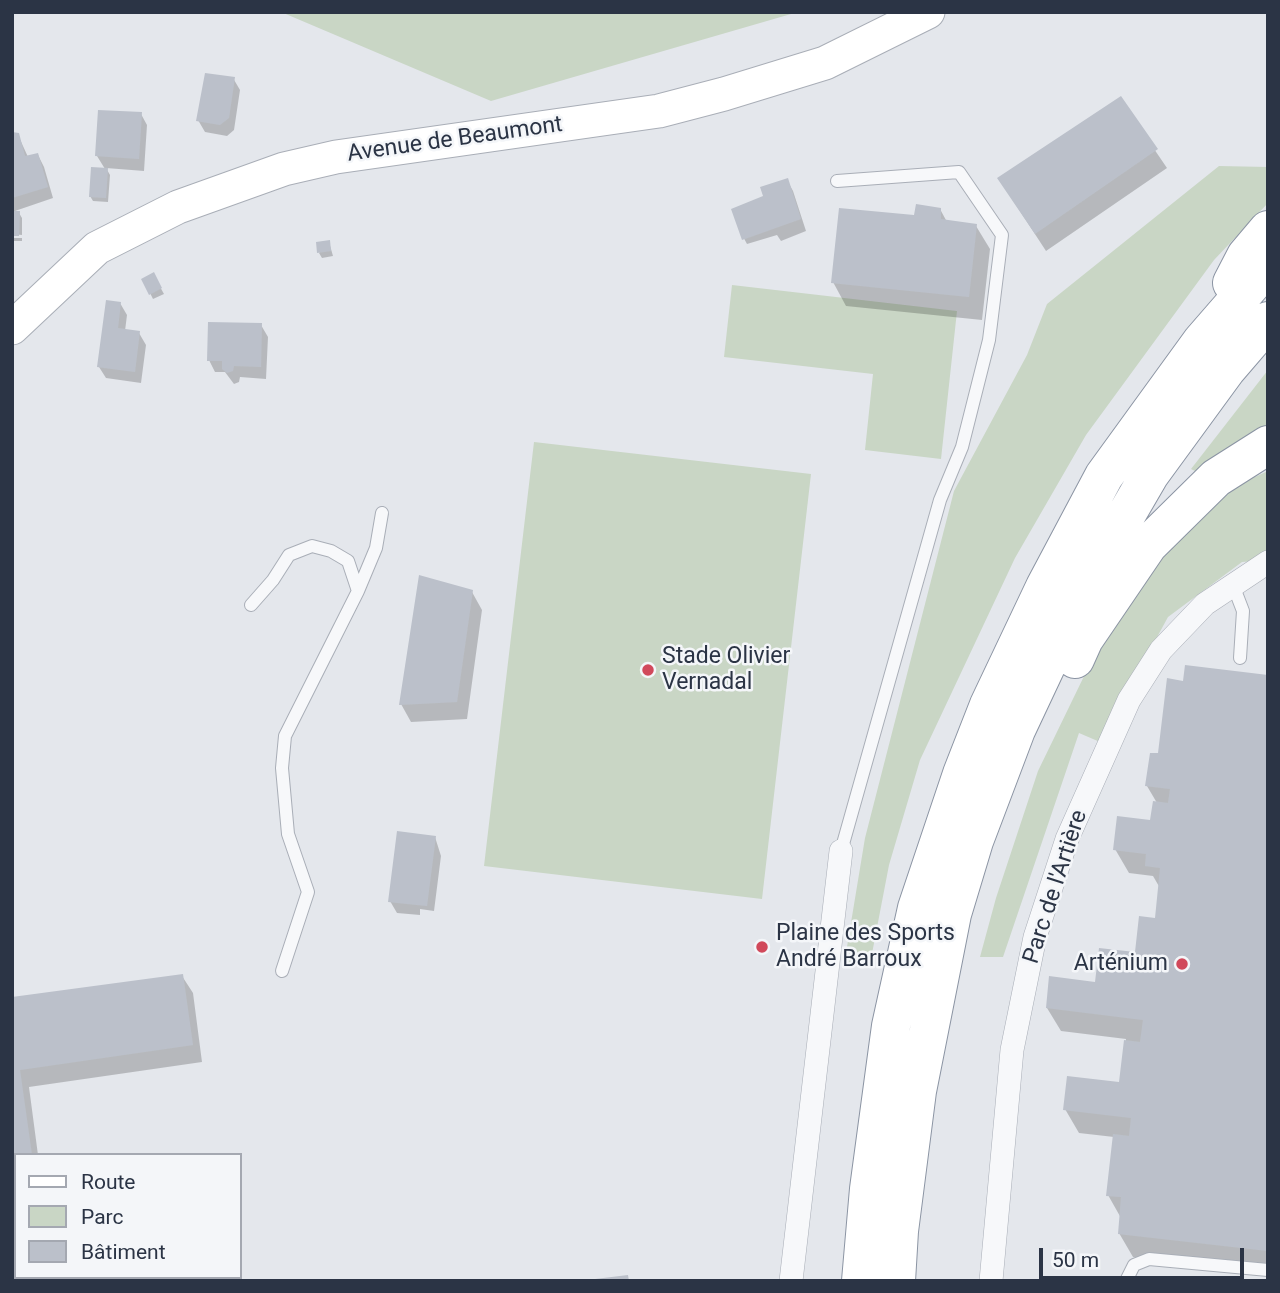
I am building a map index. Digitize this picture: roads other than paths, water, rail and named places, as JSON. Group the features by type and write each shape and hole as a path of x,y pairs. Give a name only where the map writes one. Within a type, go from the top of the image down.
{"highway":[{"path":"1202,341 1246,256 1268,230"},
{"path":"861,1281 869,1189 891,1027 917,908 962,774 989,705 1045,587 1104,476 1202,341 1268,265"},
{"path":"896,1281 917,1091 952,915 974,841 1016,730 1079,596 1150,474 1226,370 1268,321"},
{"path":"952,915 983,895 1012,803 1084,639 1148,545 1216,478 1268,445"},
{"path":"834,1281 864,1049 891,1027"}],"main road":[{"name":"Avenue de Beaumont","path":"12,328 97,248 178,207 284,169 336,157 659,111 825,63 928,12"}],"street":[{"name":"Parc de l'Artière","path":"991,1281 1012,1050 1035,937 1067,839 1129,700 1161,650 1205,604 1268,562"},
{"path":"791,1281 841,851"}],"lane":[{"path":"837,181 959,172 1002,235 989,340 962,447 940,500 841,851"},
{"path":"282,971 308,892 288,834 282,768 285,736 358,591 376,548 383,513"},
{"path":"251,605 273,580 289,555 312,546 331,551 348,561 358,591"},
{"path":"1233,585 1243,611 1240,658"},
{"path":"1126,1281 1134,1265 1149,1259 1268,1270"}],"place":[{"name":"Stade Olivier Vernadal","path":"648,670"},
{"name":"Plaine des Sports André Barroux","path":"762,947"},
{"name":"Arténium","path":"1182,964"}]}
